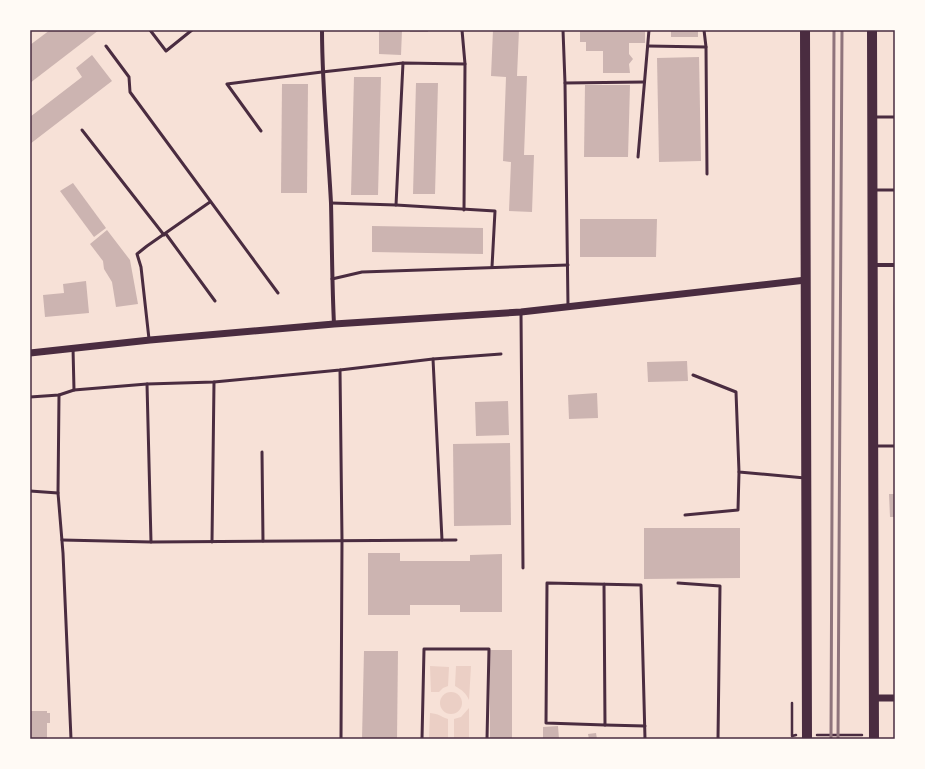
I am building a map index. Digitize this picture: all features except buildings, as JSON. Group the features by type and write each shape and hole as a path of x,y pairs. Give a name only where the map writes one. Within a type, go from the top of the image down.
{"highway":[{"path":"805,30 808,737"},
{"path":"872,30 874,739"}],"street":[{"path":"322,30 322,72 330,203 331,279 334,324"},
{"path":"872,266 895,265"},
{"path":"30,352 334,324 521,312 806,280"},
{"path":"874,698 895,698"}],"lane":[{"path":"150,30 166,51 192,30"},
{"path":"462,30 465,64 464,210"},
{"path":"563,30 568,307"},
{"path":"638,157 649,30"},
{"path":"704,30 706,47 707,174"},
{"path":"106,46 129,77 130,92 278,293"},
{"path":"648,46 706,47"},
{"path":"396,205 403,64"},
{"path":"261,131 227,84 403,64 465,64"},
{"path":"565,83 644,82"},
{"path":"872,117 895,117"},
{"path":"82,130 165,234 215,301"},
{"path":"872,190 895,190"},
{"path":"150,340 141,267 137,254 210,202"},
{"path":"330,203 495,211 492,267"},
{"path":"331,279 362,272 568,265"},
{"path":"521,312 523,568"},
{"path":"73,348 74,390"},
{"path":"30,397 59,395 74,390 146,384 214,382 340,370 432,359 501,354"},
{"path":"432,359 442,540"},
{"path":"340,370 342,540 341,739"},
{"path":"685,515 738,510 739,472 736,392 693,375"},
{"path":"212,542 214,382"},
{"path":"146,384 151,542"},
{"path":"59,395 58,493 62,540 71,739"},
{"path":"873,446 895,446"},
{"path":"262,452 263,541"},
{"path":"739,472 806,478"},
{"path":"30,491 58,493"},
{"path":"62,540 212,542 456,540"},
{"path":"645,726 546,723 547,583 641,585 645,726 645,739"},
{"path":"678,583 720,586 718,739"},
{"path":"604,584 605,725"},
{"path":"422,739 424,649 489,649 487,739"}],"path":[{"path":"792,703 792,736 808,737 862,735"}],"shaded area":[{"path":"430,666 449,667 448,686 439,692 431,692"},
{"path":"456,666 471,666 469,700 464,692 455,686"},
{"path":"451,692 459,695 462,703 459,711 451,714 443,711 440,703 443,695"},
{"path":"469,708 469,738 454,739 454,719 461,717"},
{"path":"430,713 448,719 448,739 429,738"}],"railway":[{"path":"831,739 834,30"},
{"path":"838,739 842,30"}]}
